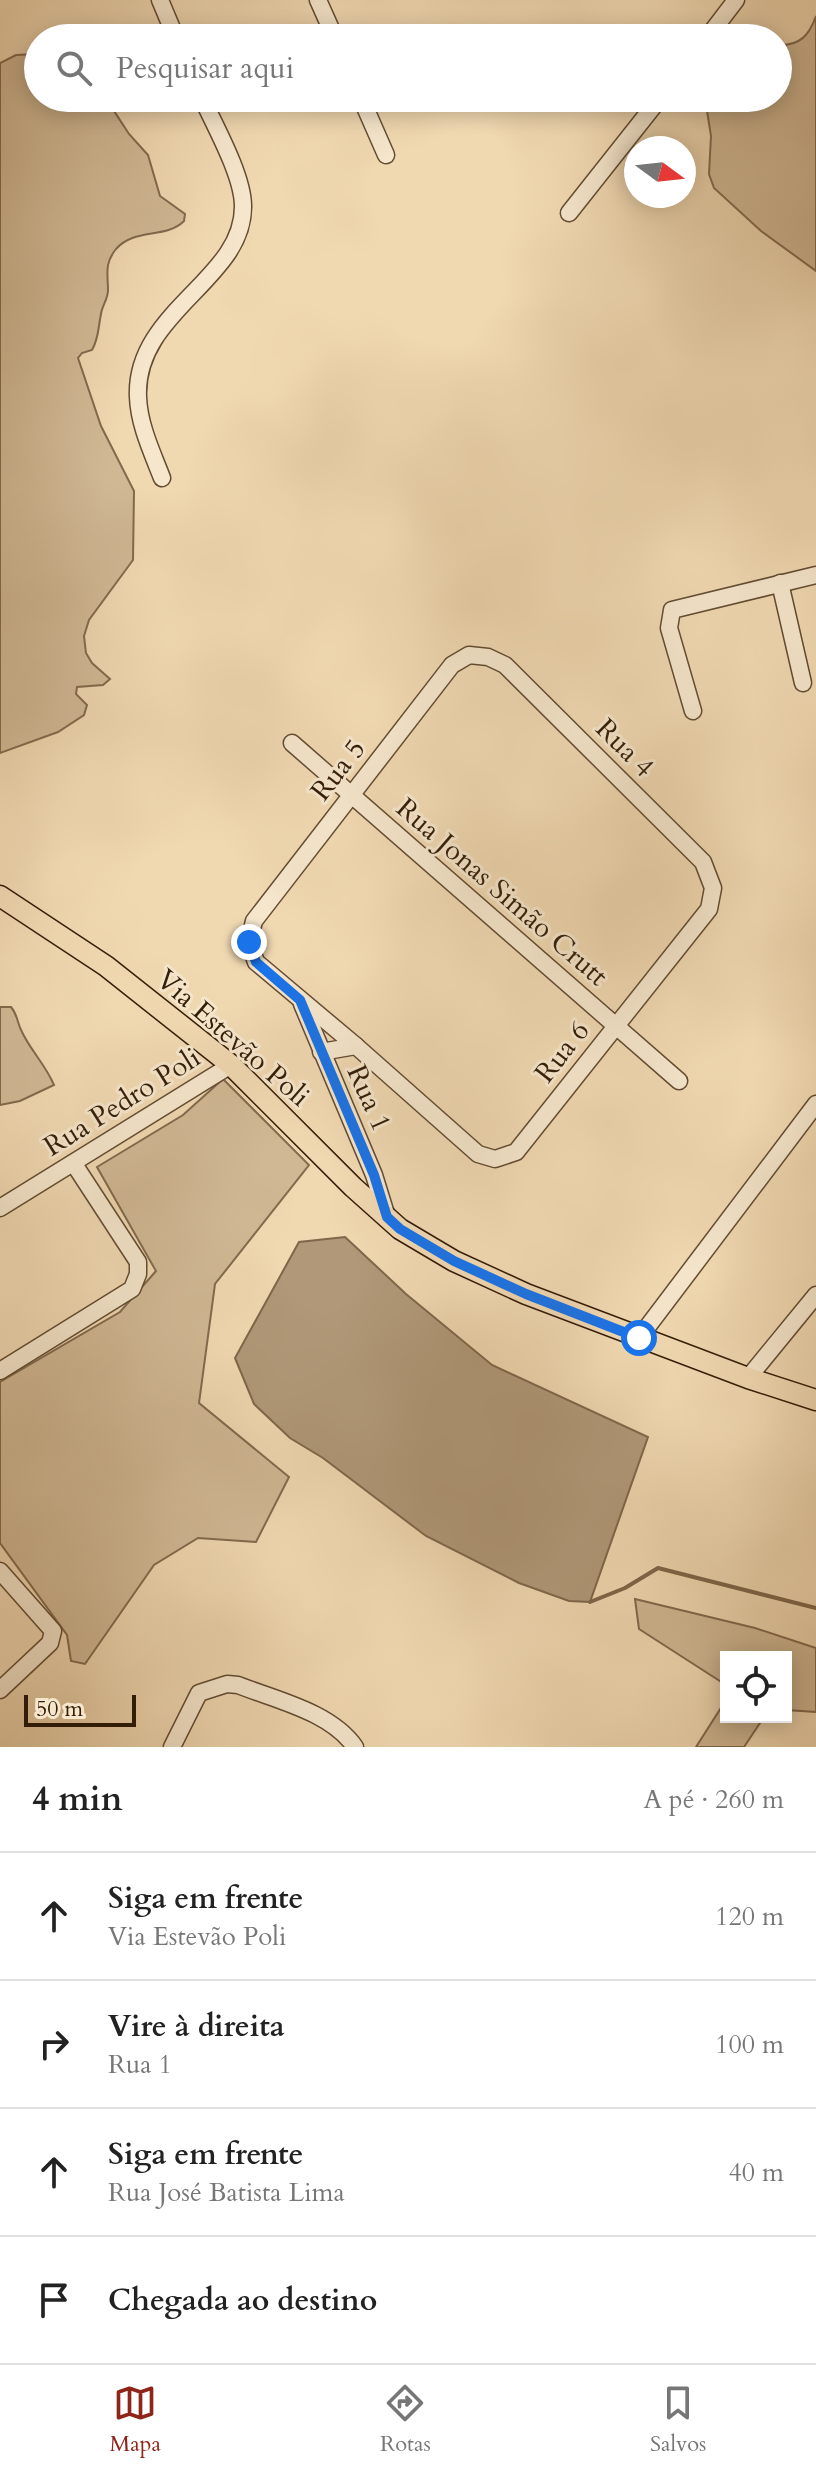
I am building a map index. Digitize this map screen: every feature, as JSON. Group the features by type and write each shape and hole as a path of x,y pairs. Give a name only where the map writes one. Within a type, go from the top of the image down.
{"main road":[{"name":"Via Estevão Poli","path":"0,896 106,966 231,1065 400,1229 454,1261 526,1294 748,1378 816,1400"}],"street":[{"path":"160,0 170,24"},
{"path":"318,0 329,24"},
{"path":"718,24 736,0"},
{"path":"162,478 138,407 138,382 144,358 162,326 230,249 242,220 240,186 208,112"},
{"path":"367,112 386,155"},
{"path":"569,213 649,112"},
{"path":"693,711 669,628 672,610 816,575"},
{"path":"780,583 803,683"},
{"name":"Rua 5","path":"300,1000 256,962 249,942 254,921 452,665 469,655 488,657"},
{"name":"Rua 4","path":"488,657 505,665 703,862 713,888"},
{"name":"Rua Jonas Simão Crutt","path":"292,743 679,1081"},
{"name":"Rua 6","path":"356,1046 478,1154 495,1159 516,1152 709,909 713,888"},
{"path":"300,1000 356,1046"},
{"name":"Rua 1","path":"300,1000 374,1175 387,1217"},
{"path":"321,1052 356,1046"},
{"name":"Rua Pedro Poli","path":"0,1208 231,1065"},
{"path":"639,1338 816,1104"},
{"path":"0,1371 132,1289 138,1274 138,1262 74,1164"},
{"path":"748,1378 816,1295"},
{"path":"0,1571 53,1631 50,1643 0,1690"},
{"path":"172,1747 199,1693 227,1684 238,1685 312,1715 346,1734 355,1747"}],"shaded area":[{"path":"816,16 816,271 761,231 714,188 709,174 711,136 707,112 792,112 792,44 810,29"},
{"path":"24,55 24,112 115,112 148,155 160,196 185,214 184,221 177,227 132,238 112,254 108,264 108,293 96,341 92,350 78,358 101,426 134,491 133,560 89,620 84,636 86,653 92,663 110,679 103,685 77,687 76,694 87,705 84,715 58,732 0,753 0,63"},
{"path":"0,1007 11,1007 20,1029 54,1085 20,1101 0,1105"},
{"path":"223,1079 309,1165 215,1284 199,1403 289,1477 256,1542 198,1538 154,1565 85,1664 71,1661 67,1635 0,1543 0,1382 120,1312 156,1271 97,1167 183,1115"},
{"path":"345,1237 406,1294 492,1365 648,1437 590,1602 569,1601 519,1583 426,1536 323,1458 290,1438 254,1404 235,1358 299,1242"},
{"path":"635,1599 755,1628 816,1648 816,1712 792,1710 792,1651 720,1651 720,1681 639,1629"},
{"path":"720,1709 720,1723 760,1723 744,1747 696,1747"}],"waterway":[{"path":"590,1602 625,1588 658,1568 816,1608"}],"route":[{"path":"249,942 256,962 300,1000 374,1175 387,1217 400,1229 454,1261 526,1294 639,1338"}]}
